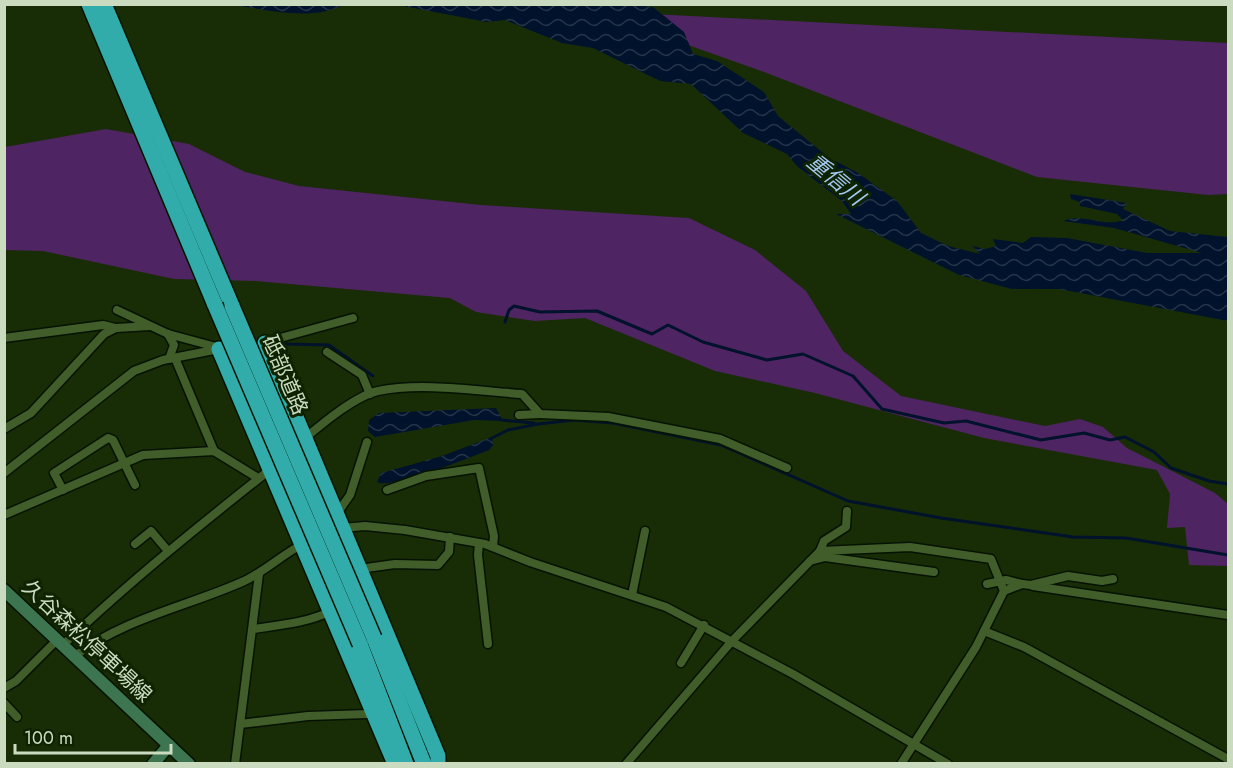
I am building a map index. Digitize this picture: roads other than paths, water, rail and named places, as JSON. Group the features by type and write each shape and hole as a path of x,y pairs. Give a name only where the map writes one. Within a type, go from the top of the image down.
{"highway":[{"name":"砥部道路","path":"89,4 367,641 424,764"},
{"name":"砥部道路","path":"104,4 367,641 406,764"},
{"path":"265,343 303,440 438,756 438,764"},
{"path":"219,349 265,474 303,544 395,764"}],"main road":[{"name":"久谷森松停車場線","path":"4,590 189,764"},
{"path":"153,764 169,745"}],"street":[{"path":"117,310 168,334 219,349"},
{"path":"4,474 134,371 172,359 219,349 265,343 353,318"},
{"path":"4,338 103,325 116,328 151,326"},
{"path":"4,429 32,413 104,334 116,328"},
{"path":"168,334 174,345 172,359 214,451"},
{"path":"327,352 362,375 370,394"},
{"path":"4,688 16,681 168,551 265,474 323,422 370,394 416,388 522,394 540,414"},
{"path":"519,415 608,417 720,439 787,468"},
{"path":"63,490 54,473 108,438 113,440 135,485"},
{"path":"75,656 108,635 206,598 259,574 284,554 339,522 367,442"},
{"path":"4,515 143,455 214,451 265,474"},
{"path":"387,490 426,476 479,468 494,536 493,547"},
{"path":"626,764 732,641 820,551 824,541 846,527 847,511"},
{"path":"339,522 479,543 666,607 704,625 948,764"},
{"path":"135,544 151,531 168,551"},
{"path":"632,595 645,531"},
{"path":"359,569 394,564 438,565 449,552 450,537"},
{"path":"479,543 478,555 489,644"},
{"path":"820,551 909,547 991,559 1004,591"},
{"path":"810,561 825,558 934,572"},
{"path":"235,764 259,574"},
{"path":"1031,585 1068,576 1101,581 1113,579"},
{"path":"987,584 1006,580 1228,615"},
{"path":"901,764 984,631 1004,591 1022,584"},
{"path":"253,629 317,618 331,611"},
{"path":"681,663 704,625"},
{"path":"984,631 1024,647 1228,759"},
{"path":"4,703 17,717"},
{"path":"240,724 308,716 367,714 373,711"}],"water":[{"path":"343,4 330,10 303,14 232,5"},
{"name":"重信川","path":"398,5 653,7 684,32 693,54 717,61 764,92 778,116 828,157 858,173 897,201 921,233 948,246 980,254 972,246 985,249 996,246 993,239 1023,243 1031,237 1067,238 1147,253 1202,253 1114,228 1063,221 1078,218 1108,222 1123,220 1117,214 1080,206 1080,202 1071,199 1070,194 1127,203 1123,209 1170,231 1228,237 1228,321 1059,289 1012,289 959,275 836,214 851,214 842,201 798,167 787,154 743,133 691,84 660,81 593,48 562,43 505,20 487,22"},
{"path":"496,408 503,421 474,420 375,437 368,431 369,420 379,413"},
{"path":"492,437 493,445 489,450 480,454 413,477 385,483 377,482 381,473 442,456"}],"waterway":[{"path":"505,322 509,310 514,306 540,312 597,311 652,334 668,325 703,342 767,360 803,354 853,376 882,409 944,423 966,421 1041,440 1084,433 1110,440 1125,437 1154,452 1171,468 1209,481 1228,484"},
{"path":"284,344 329,345 373,376"},
{"path":"501,420 534,423"},
{"path":"490,439 508,430 538,424 574,420 613,423 721,445 848,501 941,518 1073,537 1126,538 1228,555"}]}
